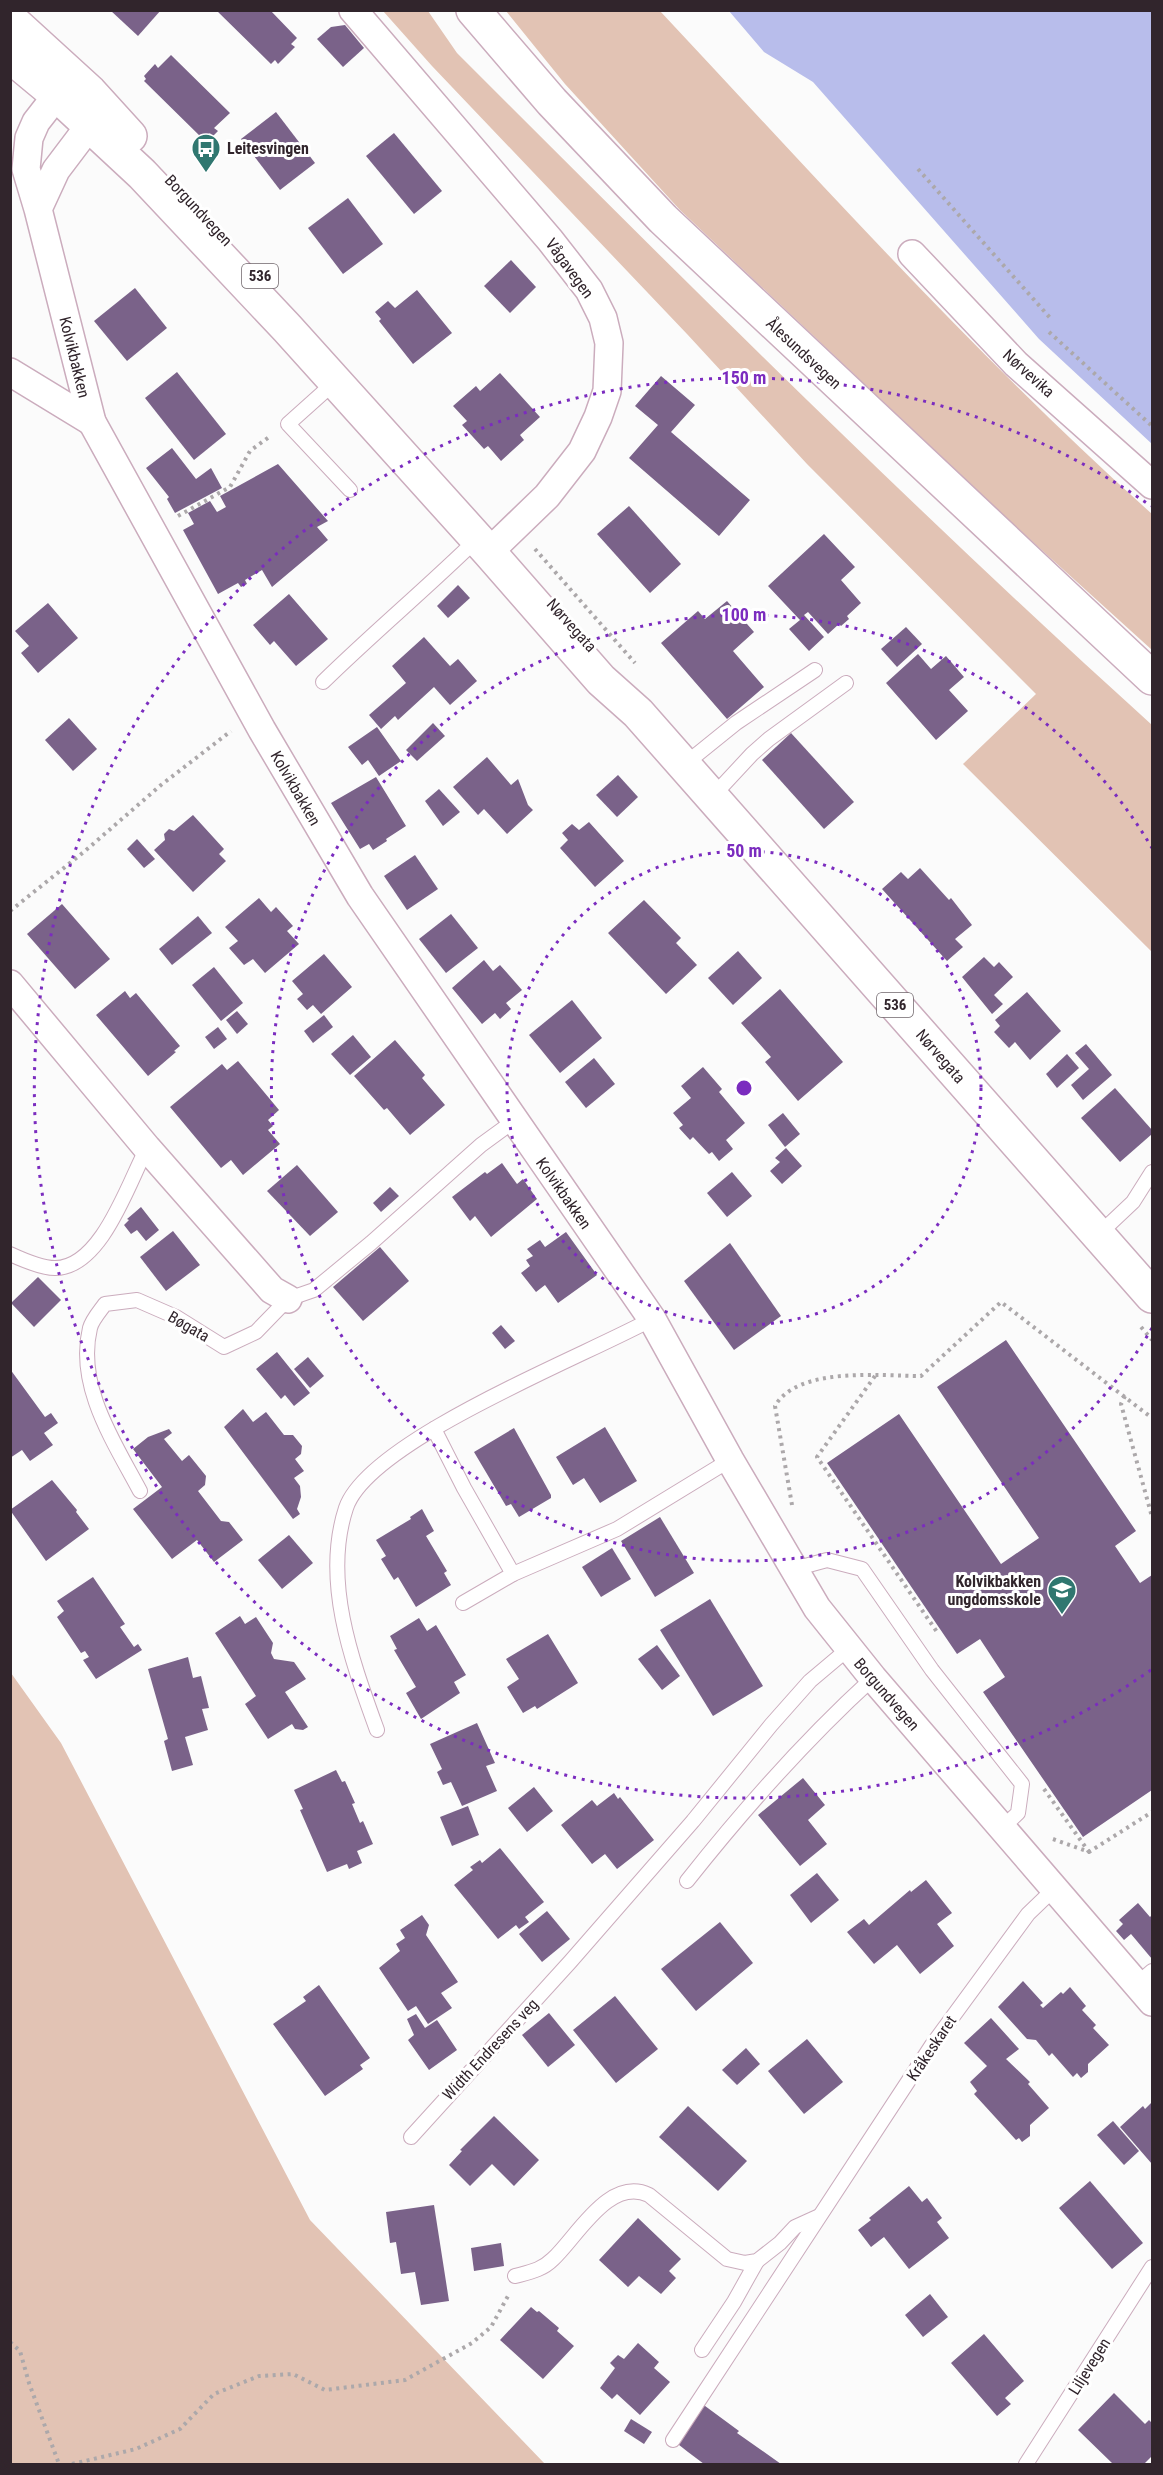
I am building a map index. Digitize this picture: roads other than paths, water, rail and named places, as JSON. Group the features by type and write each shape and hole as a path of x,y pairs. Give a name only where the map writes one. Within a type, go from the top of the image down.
{"main road":[{"name":"Ålesundsvegen","path":"473,10 552,102 663,219 1152,678"},
{"name":"Borgundvegen","path":"10,19 90,92 488,544"},
{"name":"Borgundvegen","path":"10,56 90,124 142,174 341,377"},
{"name":"Nørvegata","path":"488,544 601,680 638,713 1152,1296"}],"street":[{"name":"Vågavegen","path":"353,10 550,240 590,290 603,318 609,343 610,363 606,391 598,417 575,462 548,496 488,544"},
{"path":"38,208 56,170 90,124 90,92 57,95"},
{"name":"Kolvikbakken","path":"57,95 36,122 29,138 26,169 92,422 262,730 360,896 652,1319 730,1460 817,1608 848,1649"},
{"name":"Nørvevika","path":"912,254 1016,364 1152,485"},
{"path":"10,372 92,422"},
{"path":"10,984 147,1148 272,1290 288,1299"},
{"name":"Borgundvegen","path":"848,1649 1054,1889 1147,1986"}],"lane":[{"path":"341,377 288,424 350,490"},
{"path":"323,682 370,636 422,593 488,544"},
{"path":"684,765 736,723 815,670"},
{"path":"712,797 769,739 846,683"},
{"path":"288,1299 314,1290 371,1243 481,1145 514,1120"},
{"path":"10,1254 55,1268 78,1261 110,1224 147,1148"},
{"path":"1098,1234 1133,1202 1152,1172"},
{"name":"Bøgata","path":"140,1491 103,1421 91,1387 87,1359 91,1326 105,1304 137,1300 176,1317 224,1347 256,1332 288,1299"},
{"path":"377,1730 345,1629 336,1574 339,1537 346,1507 367,1478 390,1457 434,1429 652,1319"},
{"path":"434,1429 464,1488 513,1574"},
{"path":"463,1603 513,1574 617,1528 730,1460"},
{"path":"794,1569 827,1560 862,1569 932,1670 1022,1784 1018,1813 1002,1828"},
{"name":"Borgundvegen","path":"570,1962 693,1821 810,1681 848,1649"},
{"path":"687,1881 723,1836 805,1744 873,1678"},
{"name":"Kråkeskaret","path":"673,2440 818,2216 952,2016 1028,1914 1054,1889"},
{"name":"Width Endresens veg","path":"411,2137 570,1962"},
{"path":"515,2276 539,2270 553,2259 591,2215 626,2191 639,2191 649,2195 727,2259 745,2263 757,2261"},
{"name":"Kråkeskaret","path":"702,2350 734,2302 757,2261 780,2243 795,2227 818,2216"},
{"name":"Liljevegen","path":"1026,2464 1152,2267"}],"water":[{"path":"729,11 1152,11 1152,444 1039,339 813,82 764,52"}],"place":[{"name":"Leitesvingen","path":"206,174"},
{"name":"Kolvikbakken ungdomsskole","path":"1062,1616"}]}
